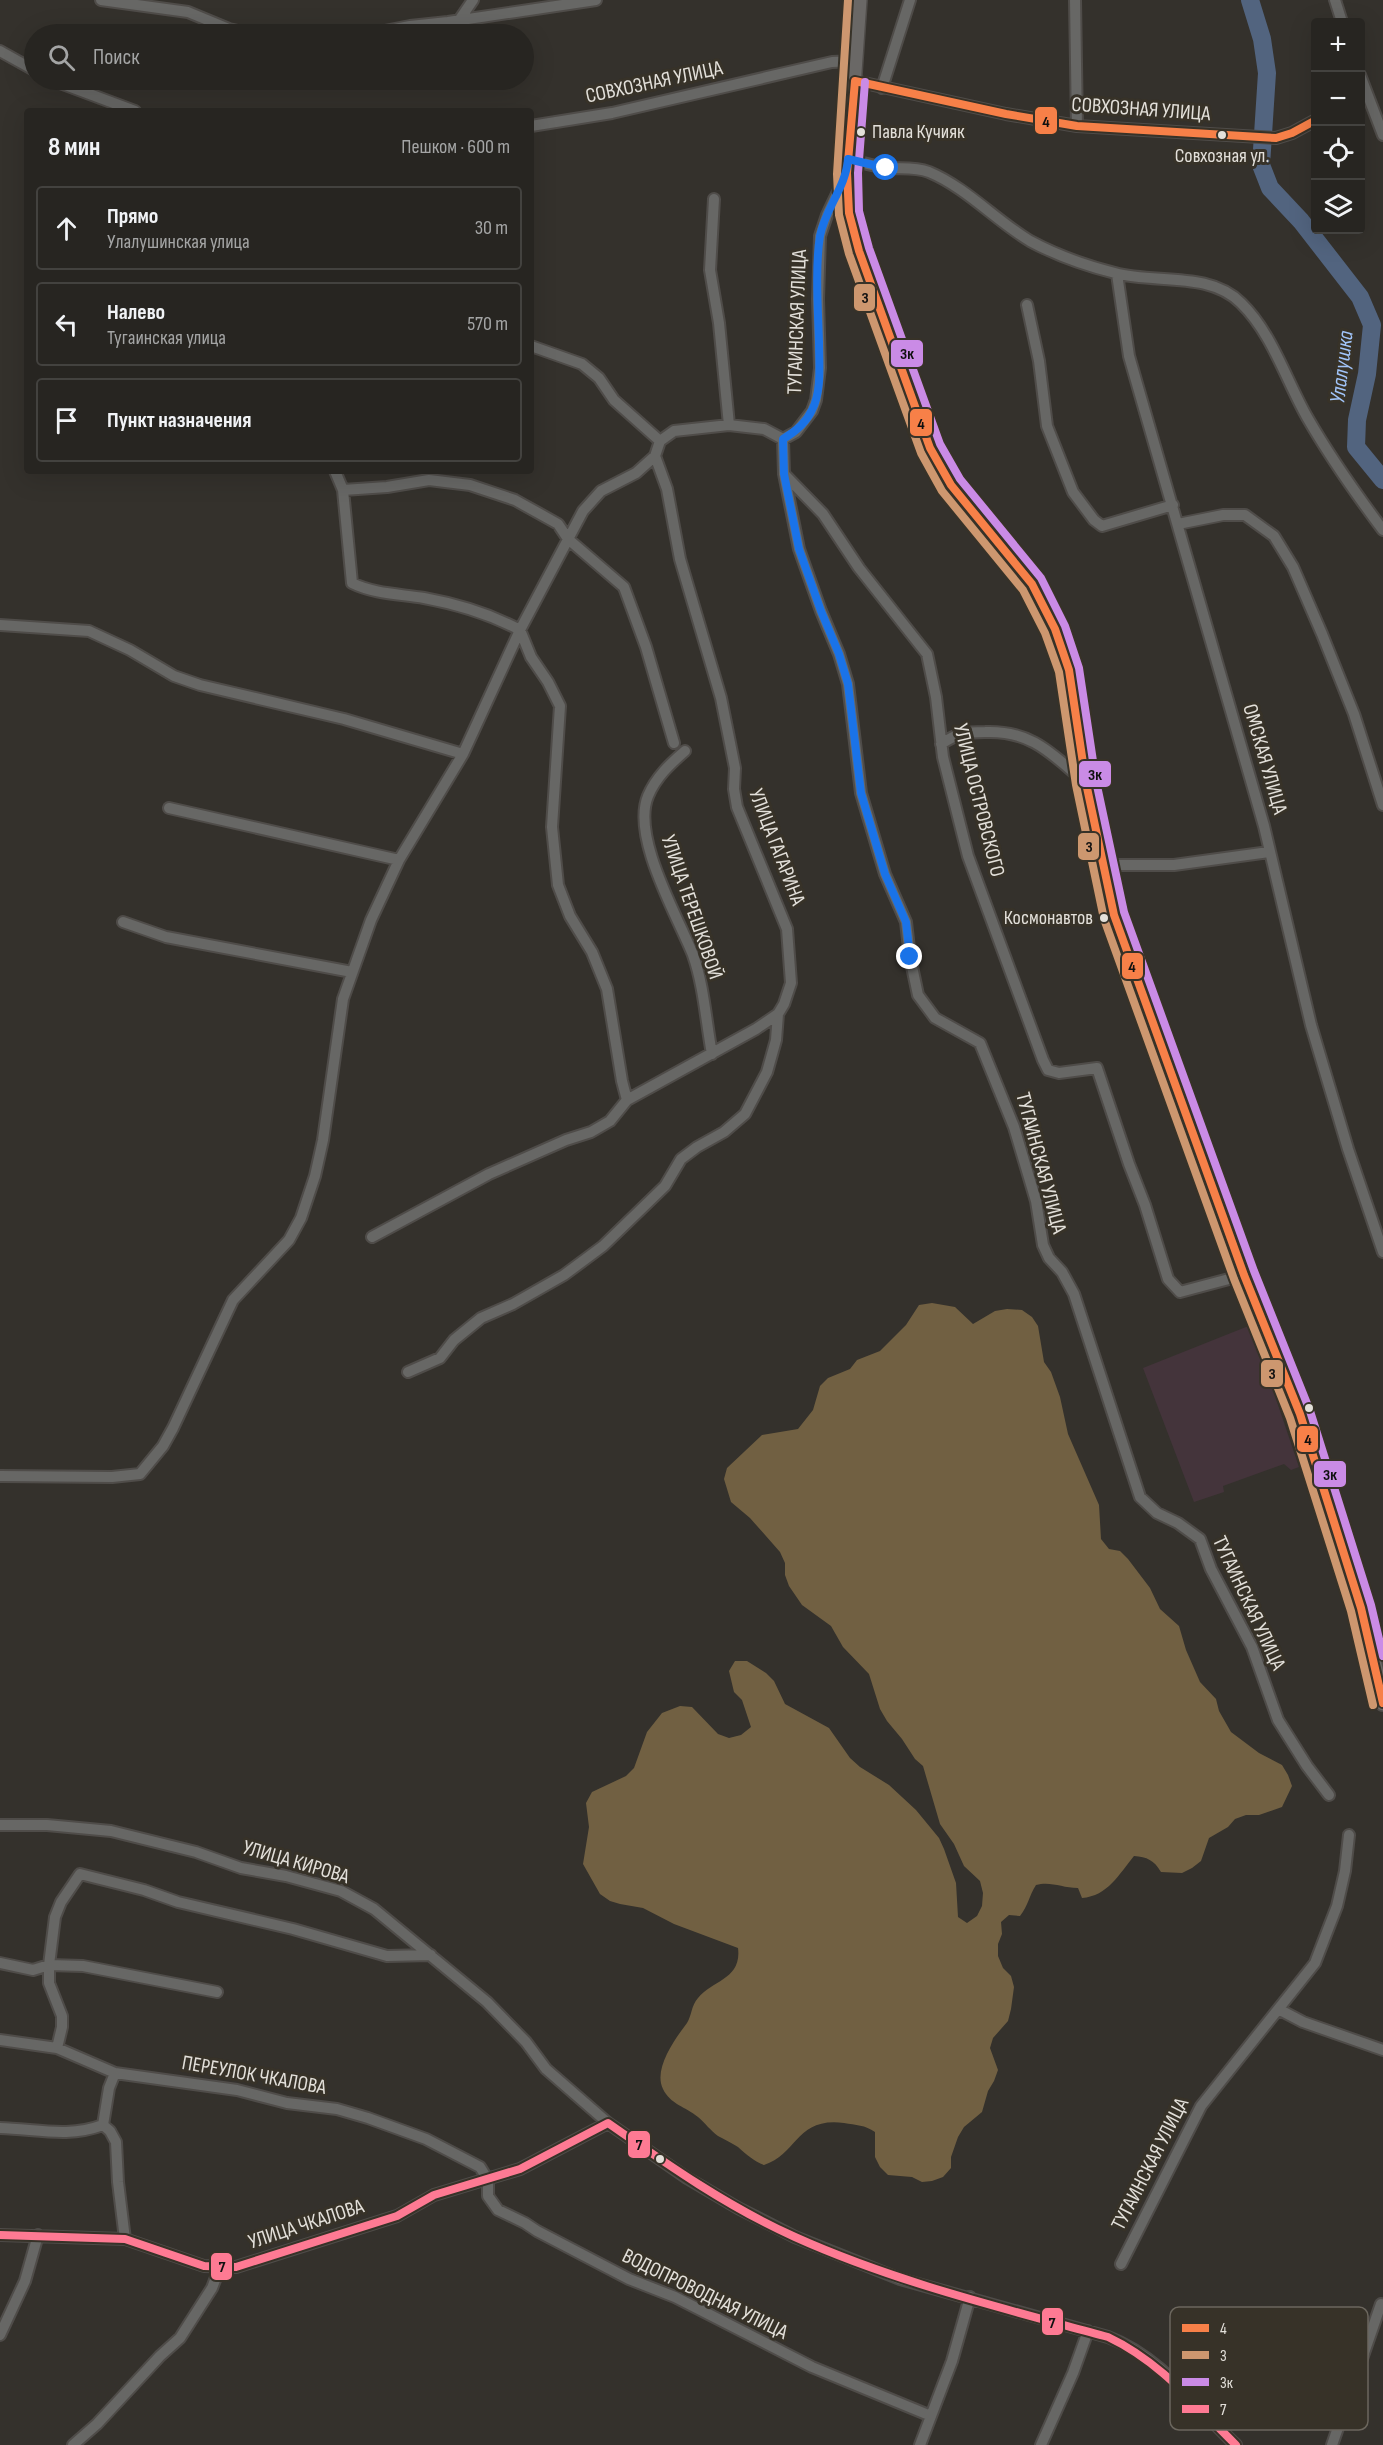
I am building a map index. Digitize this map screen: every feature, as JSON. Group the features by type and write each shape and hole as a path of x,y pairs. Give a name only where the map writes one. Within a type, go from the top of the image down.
{"street":[{"path":"101,0 188,12 217,24"},
{"path":"460,19 473,0"},
{"path":"429,24 596,0"},
{"path":"859,0 848,166 849,213 859,251 930,448 951,485 1032,584 1055,629 1069,670 1086,783 1114,915 1244,1275 1300,1414 1361,1608 1383,1703"},
{"path":"882,88 910,0"},
{"path":"1075,0 1077,126"},
{"path":"1335,0 1341,18"},
{"path":"0,51 24,64"},
{"name":"СОВХОЗНАЯ УЛИЦА","path":"534,126 612,113 832,62 856,61"},
{"name":"СОВХОЗНАЯ УЛИЦА","path":"855,81 1005,114 1077,126 1276,138 1293,133 1311,123"},
{"path":"79,90 127,108"},
{"path":"1365,95 1383,135"},
{"path":"848,166 915,168 927,171 956,186 1029,240 1059,255 1117,274 1197,282 1221,290 1240,302 1260,326 1307,417 1346,481 1383,530"},
{"name":"ТУГАИНСКАЯ УЛИЦА","path":"848,166 820,236 818,299 820,368 816,400 812,411 796,432 783,439 784,474 799,549 848,684 861,793 885,874 906,922 918,995 935,1018 980,1043 1014,1127 1036,1201 1043,1245 1049,1258 1062,1272 1074,1294 1140,1497 1157,1513 1184,1526 1200,1539 1210,1569 1252,1647 1278,1720 1307,1766 1329,1795"},
{"path":"714,199 710,270 720,334 729,425"},
{"name":"ОМСКАЯ УЛИЦА","path":"1117,274 1129,356 1264,825 1311,1025 1348,1149 1383,1252"},
{"path":"1027,305 1039,361 1047,426 1073,492 1094,520 1102,526 1173,505"},
{"path":"534,347 582,364 599,378 614,400 660,441"},
{"path":"0,1476 112,1477 140,1474 163,1446 233,1300 290,1240 301,1218 315,1176 323,1140 335,1042 343,999 371,920 399,860 463,754 520,630 583,511 601,492 636,473 655,456 660,441 674,431 729,425 765,429 783,439"},
{"name":"УЛИЦА ГАГАРИНА","path":"408,1372 440,1358 454,1340 481,1318 513,1304 564,1275 603,1246 639,1208 665,1186 681,1159 724,1132 745,1114 767,1072 776,1040 778,1014 791,983 787,929 737,807 734,789 735,768 721,698 680,560 667,489 655,456"},
{"path":"336,474 343,490 352,583 365,590 458,605 499,619 520,630 531,657 548,682 560,706 552,827 558,885 570,916 592,952 607,989 627,1100"},
{"name":"УЛИЦА ОСТРОВСКОГО","path":"784,474 823,514 859,568 927,654 936,698 941,744 968,856 1043,1060 1048,1070 1059,1073 1097,1068 1145,1205 1167,1279 1180,1292 1244,1275"},
{"path":"343,490 387,487 429,480 470,485 524,505 558,524 568,539 624,587 646,647 674,743"},
{"path":"1178,524 1223,515 1245,515 1274,536 1293,567 1322,634 1354,714 1383,805"},
{"path":"0,625 89,631 130,650 174,676 200,685 345,719 463,754"},
{"path":"941,744 958,733 998,731 1025,737 1049,752 1086,783"},
{"name":"УЛИЦА ТЕРЕШКОВОЙ","path":"685,751 664,769 647,797 644,826 662,887 693,957 712,1054"},
{"path":"169,808 399,860"},
{"path":"1104,865 1174,865 1269,852"},
{"path":"123,922 166,937 352,972"},
{"path":"372,1237 489,1174 566,1140 591,1132 610,1121 627,1100 756,1029 778,1014"},
{"name":"УЛИЦА КИРОВА","path":"0,1825 47,1824 111,1831 196,1852 241,1868 286,1876 341,1891 374,1909 487,2002 526,2042 546,2069 608,2123 687,2178 738,2208 795,2237 900,2279 1088,2331 1129,2345 1170,2377"},
{"name":"ТУГАИНСКАЯ УЛИЦА","path":"1121,2264 1201,2106 1280,2010 1315,1963 1337,1906 1345,1872 1348,1835"},
{"path":"57,2048 62,2016 49,1983 55,1917 61,1902 80,1874 144,1890 178,1902 293,1929 387,1956 431,1955"},
{"path":"0,1963 33,1970 49,1965 83,1966 217,1992"},
{"path":"1280,2010 1303,2022 1383,2050"},
{"name":"ПЕРЕУЛОК ЧКАЛОВА","path":"0,2040 57,2048 115,2073 237,2090 287,2103 337,2109 426,2139 480,2167 488,2180"},
{"path":"104,2125 109,2088 115,2073"},
{"name":"УЛИЦА ЧКАЛОВА","path":"0,2235 125,2239 204,2266 236,2267 387,2219 434,2195 520,2169 608,2123"},
{"path":"0,2128 65,2134 104,2125"},
{"path":"104,2125 116,2142 125,2239"},
{"name":"ВОДОПРОВОДНАЯ УЛИЦА","path":"488,2180 488,2196 498,2210 559,2244 629,2279 675,2297 812,2367 931,2416"},
{"path":"0,2335 25,2281 38,2235"},
{"path":"73,2445 97,2424 160,2356 180,2338 212,2288 220,2267"},
{"path":"920,2445 952,2361 970,2297"},
{"path":"1368,2341 1381,2304"},
{"path":"1041,2445 1073,2373 1088,2331"},
{"name":"УЛИЦА КИРОВА","path":"1222,2430 1236,2445"},
{"path":"1332,2445 1337,2430"}],"shaded area":[{"path":"932,1303 955,1307 973,1324 995,1311 1007,1309 1022,1310 1032,1317 1038,1326 1044,1362 1051,1372 1060,1397 1068,1434 1099,1505 1101,1539 1109,1549 1120,1551 1128,1559 1150,1588 1160,1609 1179,1626 1186,1650 1200,1682 1216,1699 1219,1711 1231,1732 1259,1753 1282,1765 1292,1786 1282,1807 1259,1815 1246,1815 1235,1819 1228,1827 1209,1838 1201,1861 1182,1873 1161,1872 1150,1860 1134,1856 1106,1889 1091,1896 1082,1898 1078,1888 1036,1885 1020,1916 1009,1915 1001,1922 1002,1934 998,1944 998,1956 1003,1968 1011,1976 1014,1987 1008,2021 993,2038 990,2048 998,2070 988,2091 982,2112 964,2127 958,2137 951,2157 951,2168 943,2177 922,2182 912,2177 888,2175 880,2167 875,2157 875,2132 864,2127 844,2123 816,2125 775,2160 764,2165 718,2136 698,2117 674,2102 666,2094 661,2081 661,2072 667,2054 687,2023 698,1998 731,1973 736,1966 738,1948 674,1924 643,1908 610,1901 600,1894 583,1864 589,1827 586,1803 592,1792 626,1776 634,1768 647,1732 662,1713 680,1706 692,1707 718,1734 729,1738 741,1735 751,1727 742,1700 734,1692 729,1671 735,1661 747,1661 774,1681 785,1704 829,1728 850,1758 889,1785 916,1810 939,1838 944,1849 956,1883 958,1917 967,1923 977,1916 982,1906 983,1893 980,1881 964,1866 954,1844 940,1824 923,1766 915,1759 887,1721 880,1709 869,1674 843,1647 831,1626 802,1605 789,1586 785,1575 785,1563 780,1552 750,1518 731,1502 724,1479 727,1468 762,1435 798,1429 813,1410 820,1386 828,1378 850,1369 857,1360 880,1351 906,1325 919,1305"},
{"path":"1251,1325 1299,1467 1291,1470 1284,1464 1223,1486 1224,1492 1194,1502 1143,1368"}],"waterway":[{"name":"Улалушка","path":"1250,0 1262,39 1267,73 1261,165 1270,188 1301,221 1360,297 1372,325 1367,374 1357,420 1356,447 1383,480"}],"transit line":[{"name":"3","path":"848,0 837,174 839,215 849,254 921,453 942,491 1023,590 1045,633 1059,672 1076,785 1104,919 1234,1279 1290,1418 1351,1611 1373,1705"},
{"name":"4","path":"1311,123 1292,133 1276,138 1077,126 1006,114 855,81 847,173 849,213 859,251 930,448 951,485 1032,584 1055,629 1069,670 1086,783 1114,915 1244,1275 1300,1414 1361,1608 1383,1703"},
{"name":"3к","path":"865,82 858,173 859,211 869,248 940,444 960,479 1041,578 1065,626 1079,668 1096,781 1124,912 1254,1271 1310,1411 1371,1605 1383,1656"},
{"name":"7","path":"0,2235 125,2239 204,2266 236,2267 397,2216 434,2195 520,2169 608,2123 722,2199 795,2237 910,2281 1108,2337 1145,2359 1170,2380"},
{"name":"7","path":"1221,2430 1236,2445"}],"place":[{"name":"Павла Кучияк","path":"861,132"},
{"name":"Совхозная ул.","path":"1222,135"},
{"name":"Космонавтов","path":"1104,918"}],"route":[{"path":"886,168 848,159 847,172 827,215 820,236 818,299 820,368 816,400 812,411 796,432 783,439 784,474 799,549 848,684 861,793 885,874 906,922 910,957"}]}
